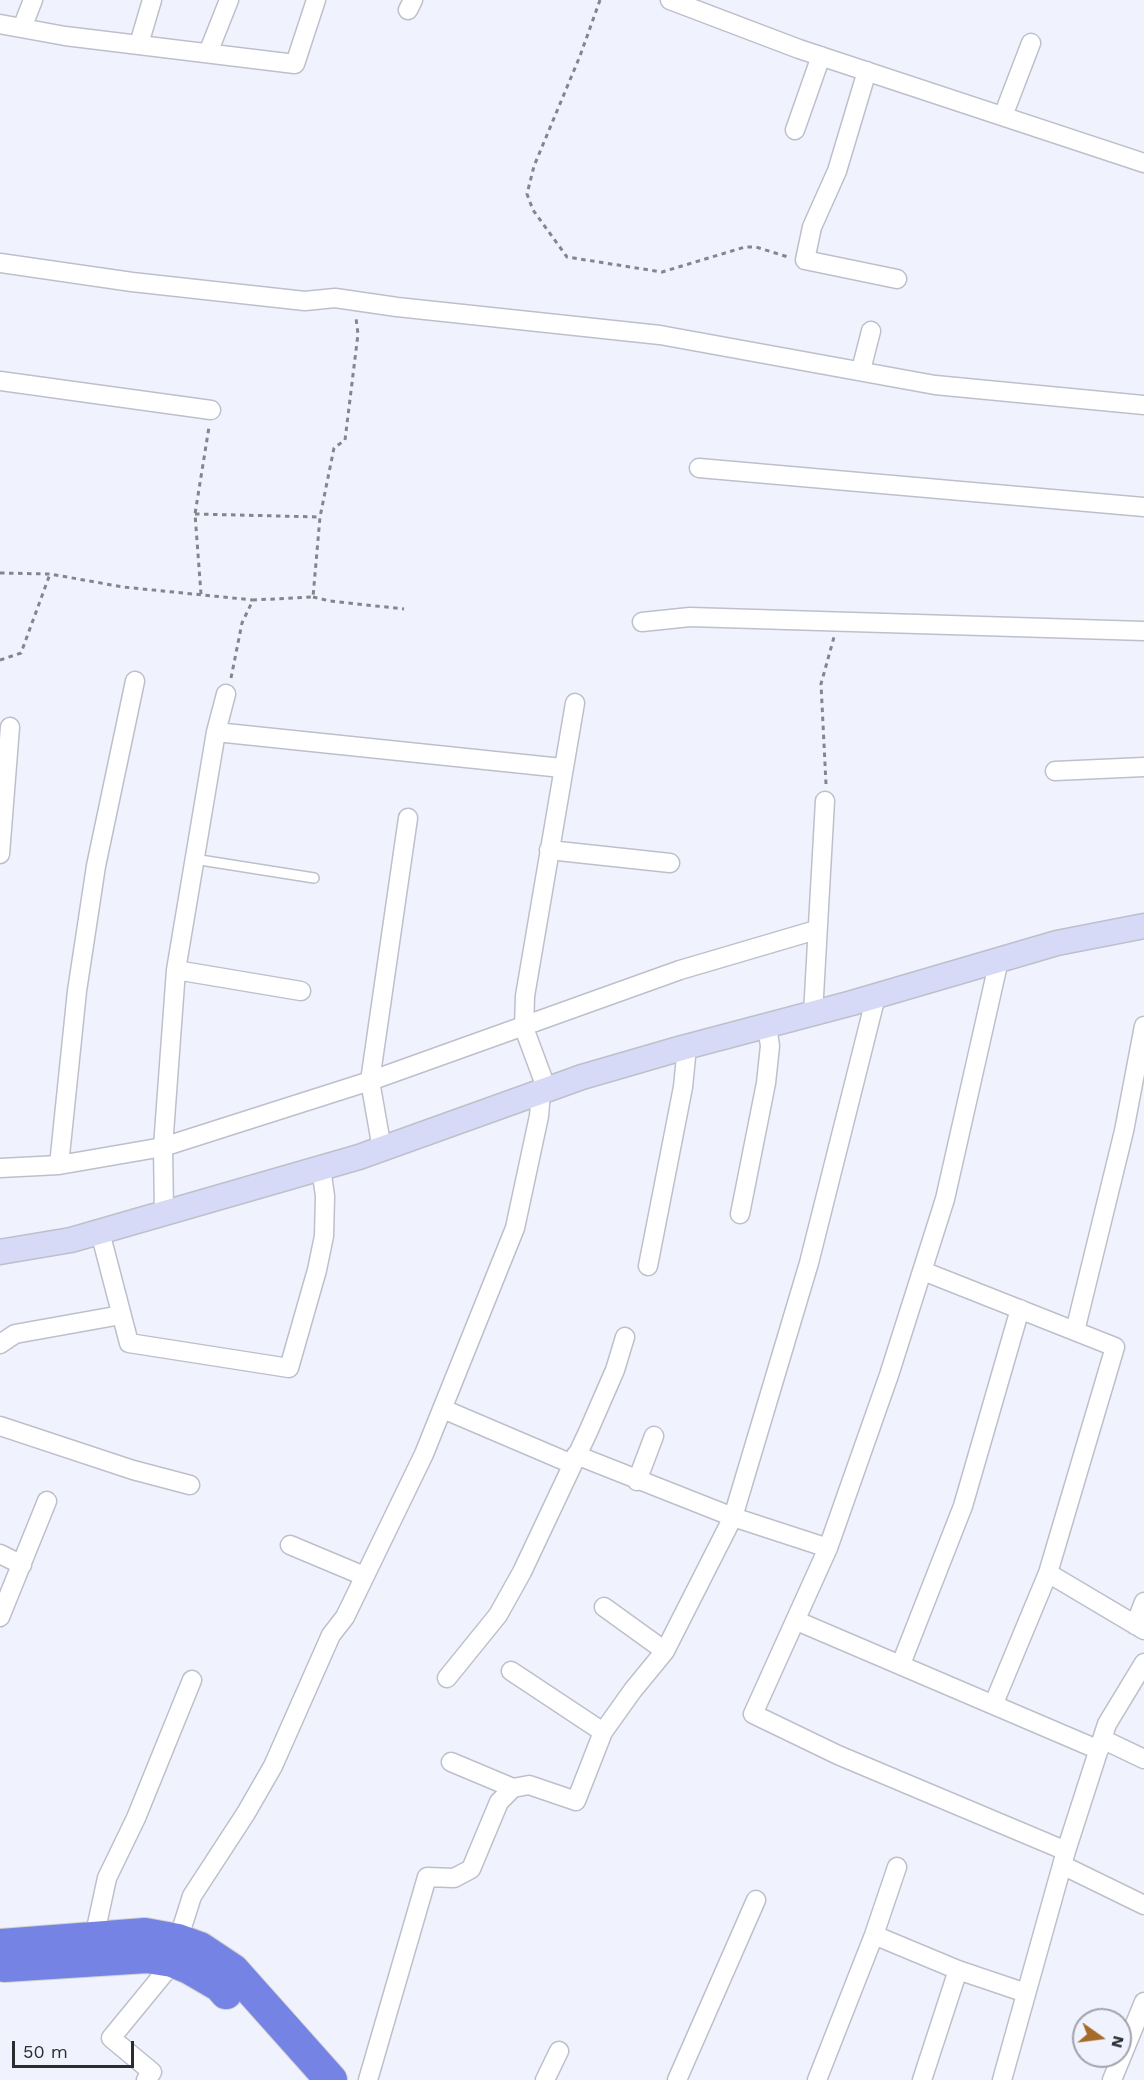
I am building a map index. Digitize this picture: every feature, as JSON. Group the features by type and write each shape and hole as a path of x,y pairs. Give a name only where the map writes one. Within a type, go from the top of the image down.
{"highway":[{"path":"0,1945 145,1934 178,1952 220,1986 306,2080"},
{"path":"0,1967 147,1957 200,1948 233,1970 331,2080"}],"street":[{"path":"22,28 33,0"},
{"path":"139,44 152,0"},
{"path":"208,53 229,0"},
{"path":"0,24 65,36 295,64 316,0"},
{"path":"670,0 821,56 1144,163"},
{"path":"1003,116 1031,43"},
{"path":"795,130 821,56"},
{"path":"867,71 837,171 813,227 805,260 897,279"},
{"path":"0,262 132,282 305,301 335,298 660,335 935,385 1144,405"},
{"path":"861,370 871,331"},
{"path":"0,381 211,410"},
{"path":"699,468 1144,507"},
{"path":"642,622 690,617 1144,631"},
{"path":"59,1165 77,991 96,866 135,681"},
{"path":"164,1213 163,1147 176,970 216,732 226,694"},
{"path":"146,2080 152,2072 111,2038 166,1971 178,1952 192,1896 246,1813 273,1766 331,1635 345,1617 424,1454 515,1228 544,1091 524,1028 525,996 562,768 575,703"},
{"path":"0,854 10,727"},
{"path":"216,732 562,768"},
{"path":"1055,771 1144,767"},
{"path":"813,1014 825,801"},
{"path":"382,1149 370,1082 408,818"},
{"path":"549,850 670,863"},
{"path":"0,1252 71,1240 321,1168 382,1149 544,1091 687,1047 813,1014 1057,943 1144,926"},
{"path":"0,1167 59,1165 163,1147 370,1082 680,970 816,930"},
{"path":"999,960 945,1199 889,1375 828,1548 797,1621 753,1714 1064,1858 1144,1905"},
{"path":"176,970 301,991"},
{"path":"452,1762 513,1788 529,1785 576,1801 603,1732 665,1651 733,1517 809,1263 876,996"},
{"path":"740,1214 766,1083 770,1046 766,1026"},
{"path":"1075,1331 1124,1131 1144,1026"},
{"path":"648,1266 683,1087 687,1047"},
{"path":"100,1232 129,1343 289,1368 317,1270 324,1236 325,1196 321,1168"},
{"path":"922,1271 1115,1347 1048,1573 994,1703"},
{"path":"901,1664 963,1506 1020,1310"},
{"path":"0,1344 15,1334 121,1315"},
{"path":"447,1678 498,1615 574,1460 615,1370 625,1337"},
{"path":"443,1409 574,1460 733,1517 828,1548"},
{"path":"0,1426 133,1470 190,1485"},
{"path":"637,1481 654,1436"},
{"path":"0,1617 47,1501"},
{"path":"290,1545 364,1576"},
{"path":"0,1554 22,1566"},
{"path":"1048,1573 1140,1627 1144,1602"},
{"path":"604,1607 665,1651"},
{"path":"797,1621 994,1703 1144,1759"},
{"path":"1002,2080 1064,1858 1100,1744 1107,1724 1139,1682 1144,1663"},
{"path":"512,1671 603,1732"},
{"path":"94,1938 107,1878 136,1818 192,1680"},
{"path":"368,2080 427,1877 454,1878 471,1869 499,1802 513,1788"},
{"path":"817,2080 874,1935 897,1867"},
{"path":"677,2080 756,1900"},
{"path":"874,1935 958,1970 1026,1993"},
{"path":"922,2080 958,1970"},
{"path":"1112,2080 1144,2002"},
{"path":"545,2080 559,2051"}],"lane":[{"path":"194,859 314,878"}],"path":[{"path":"600,0 580,56 534,166 527,194 533,210 567,257 662,272 745,247 756,247 805,260"},
{"path":"313,597 320,517 334,448 345,440 358,334 353,301"},
{"path":"201,594 195,514 211,410"},
{"path":"195,514 320,517"},
{"path":"0,573 50,574 123,587 253,600 313,597 404,609"},
{"path":"0,660 21,653 50,574"},
{"path":"226,694 236,659 242,623 253,600"},
{"path":"825,801 826,770 821,684 839,621"}]}
